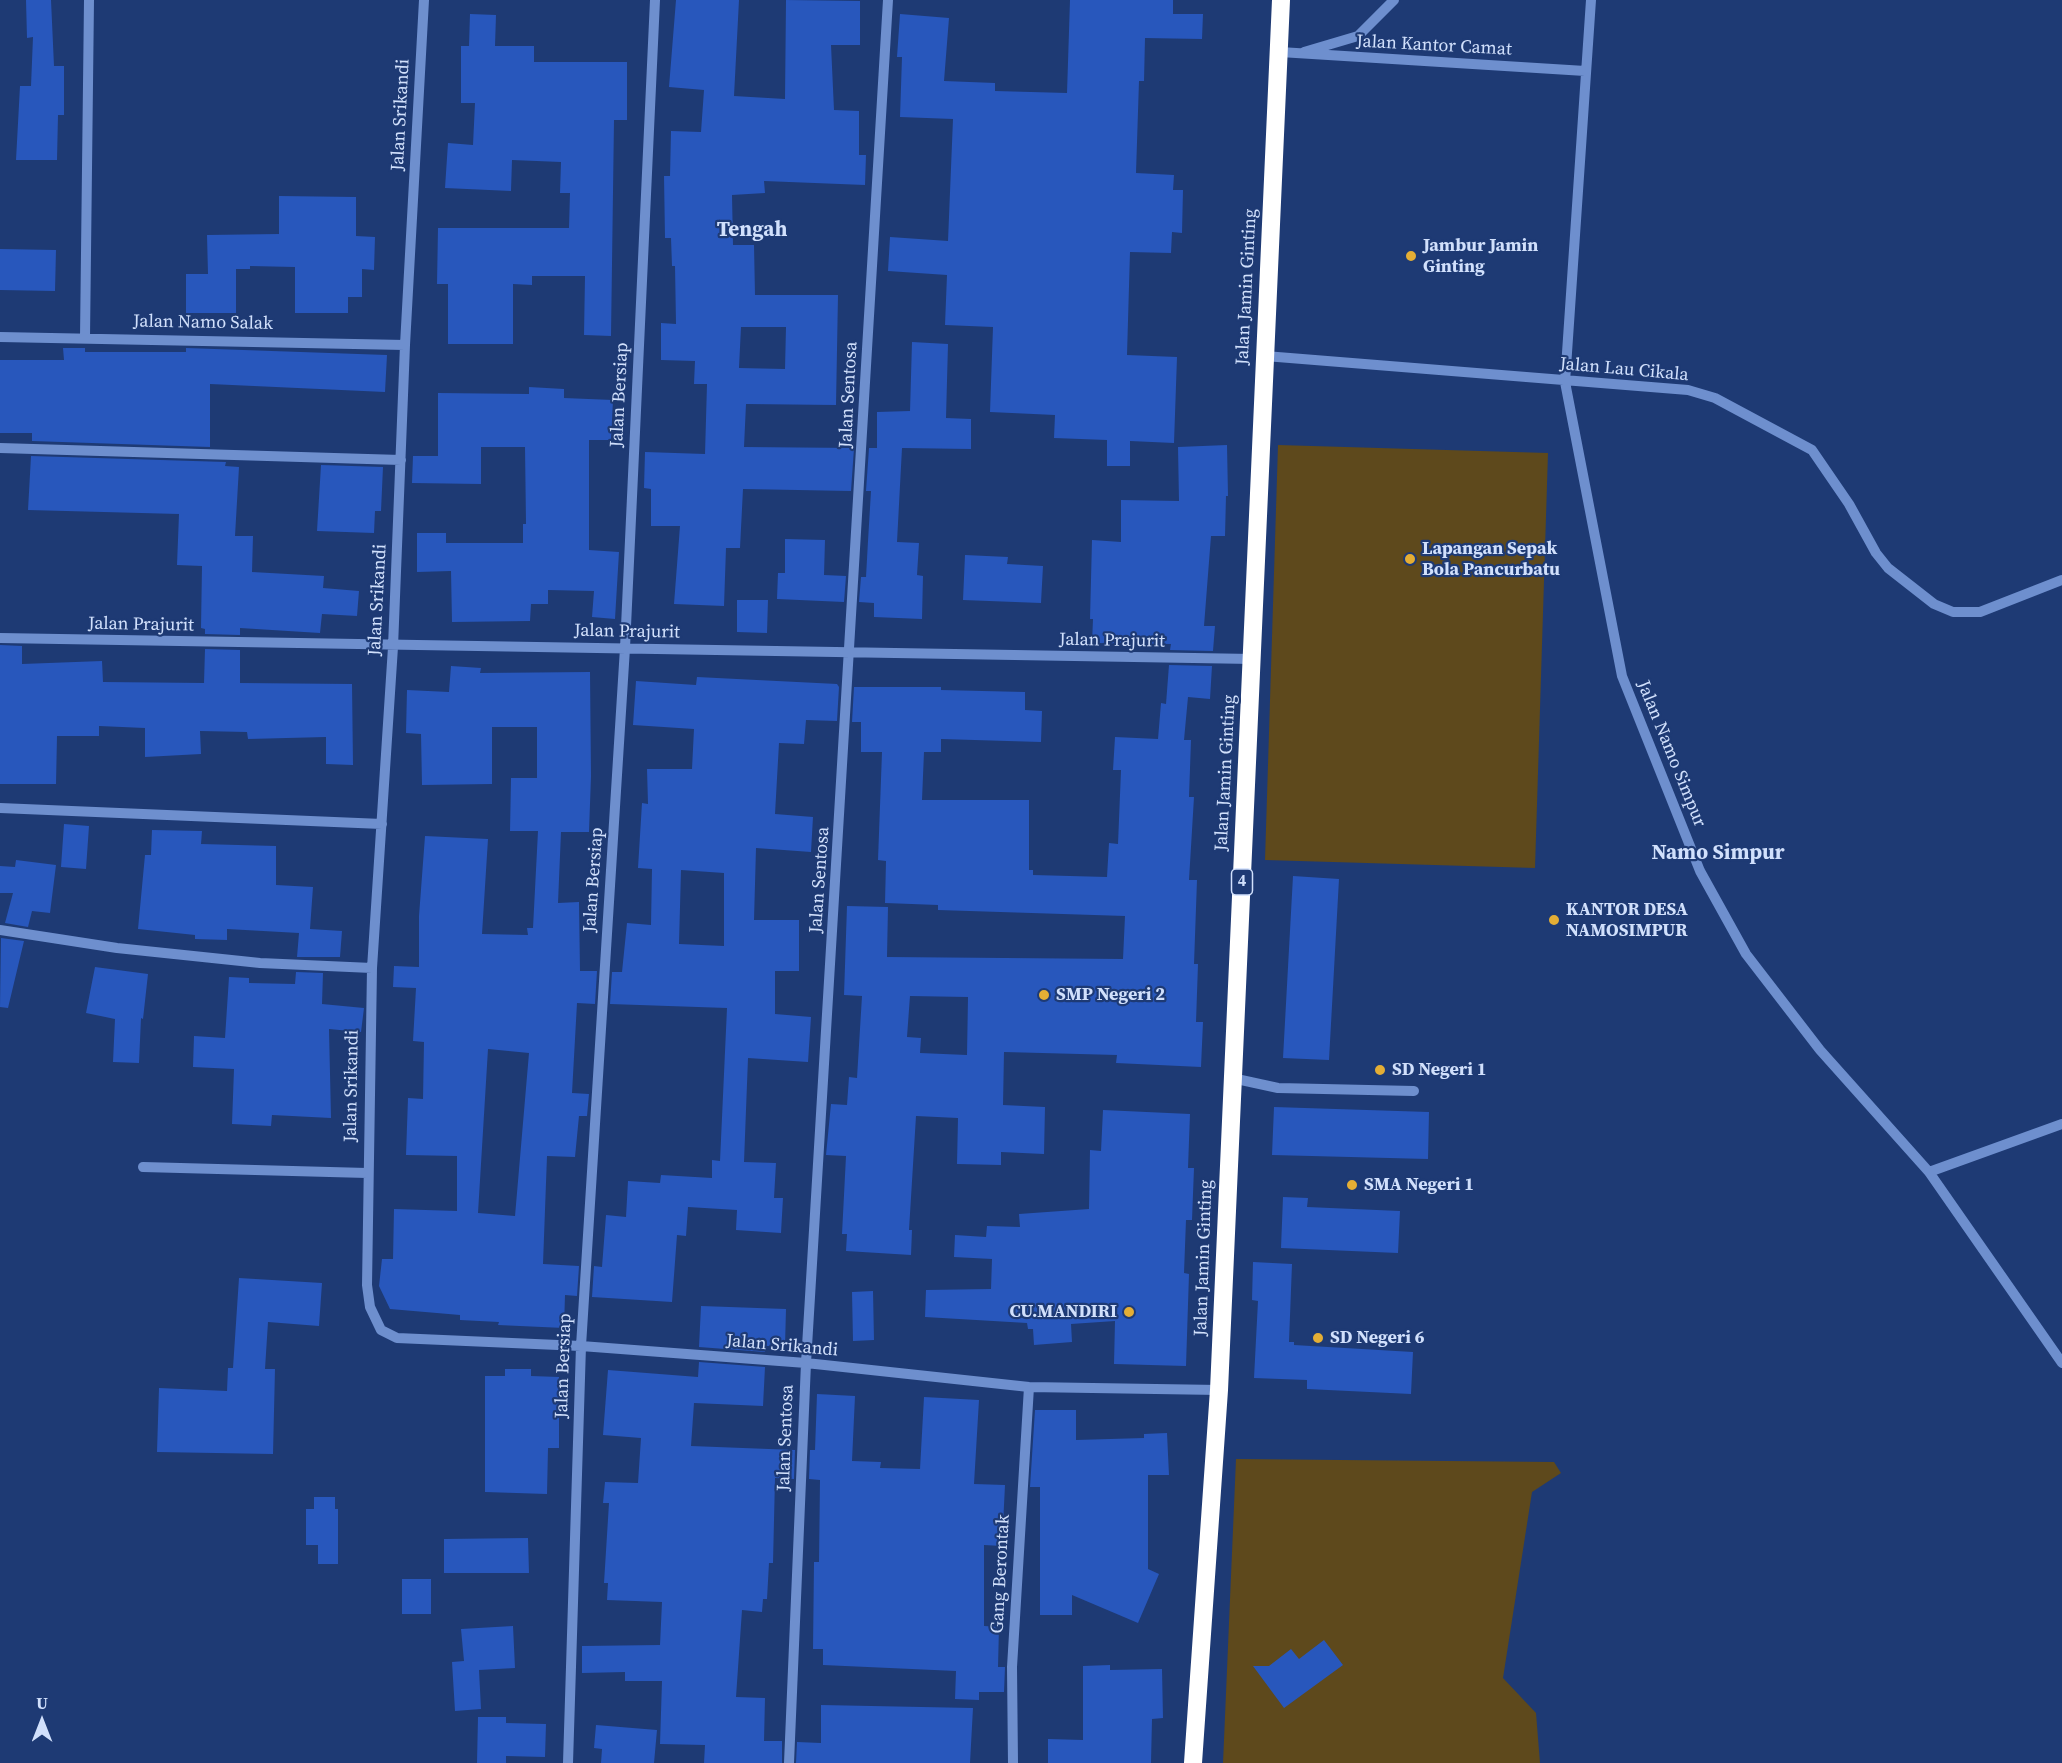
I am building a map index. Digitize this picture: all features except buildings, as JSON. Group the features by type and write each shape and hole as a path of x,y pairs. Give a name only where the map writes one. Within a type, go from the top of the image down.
{"highway":[{"name":"Jalan Jamin Ginting","path":"1193,1763 1219,1390 1265,356 1289,53 1281,0"}],"street":[{"path":"86,337 89,0"},
{"name":"Jalan Srikandi","path":"424,0 405,345 393,647 372,968 367,1285 370,1307 381,1330 397,1338 581,1346 806,1363 1029,1387 1219,1390"},
{"name":"Jalan Bersiap","path":"568,1763 581,1346 625,648 655,0"},
{"name":"Jalan Sentosa","path":"789,1763 806,1363 851,654 888,0"},
{"path":"1289,53 1358,36 1394,0"},
{"name":"Jalan Namo Simpur","path":"1591,0 1565,382 1622,676 1700,871 1746,954 1820,1050 1929,1172 2062,1363"},
{"name":"Jalan Kantor Camat","path":"1289,53 1585,71"},
{"name":"Jalan Namo Salak","path":"0,337 405,345"},
{"name":"Jalan Lau Cikala","path":"1265,356 1565,382 1688,390 1715,398 1812,450 1850,504 1876,553 1888,568 1934,604 1953,612 1980,612 2062,580"},
{"path":"0,448 401,460"},
{"name":"Jalan Prajurit","path":"0,638 393,647 625,648 851,654 1252,659"},
{"path":"0,808 382,824"},
{"path":"0,930 117,948 260,963 372,968"},
{"path":"1232,1078 1278,1088 1414,1090"},
{"path":"1929,1172 2062,1124"},
{"path":"144,1167 367,1173"},
{"name":"Gang Berontak","path":"1013,1763 1012,1667 1029,1387"}],"shaded area":[{"name":"Lapangan Sepak Bola Pancurbatu","path":"1278,445 1548,453 1535,868 1265,860"},
{"path":"1236,1459 1554,1462 1561,1473 1532,1492 1503,1678 1536,1713 1540,1763 1223,1763"}],"place":[{"name":"Jambur Jamin Ginting","path":"1411,256"},
{"name":"Lapangan Sepak Bola Pancurbatu","path":"1410,559"},
{"name":"KANTOR DESA NAMOSIMPUR","path":"1554,920"},
{"name":"SMP Negeri 2","path":"1044,995"},
{"name":"SD Negeri 1","path":"1380,1070"},
{"name":"SMA Negeri 1","path":"1352,1185"},
{"name":"CU.MANDIRI","path":"1129,1312"},
{"name":"SD Negeri 6","path":"1318,1338"}],"district":[{"name":"Tengah","path":"752,231"},
{"name":"Namo Simpur","path":"1718,854"}]}
